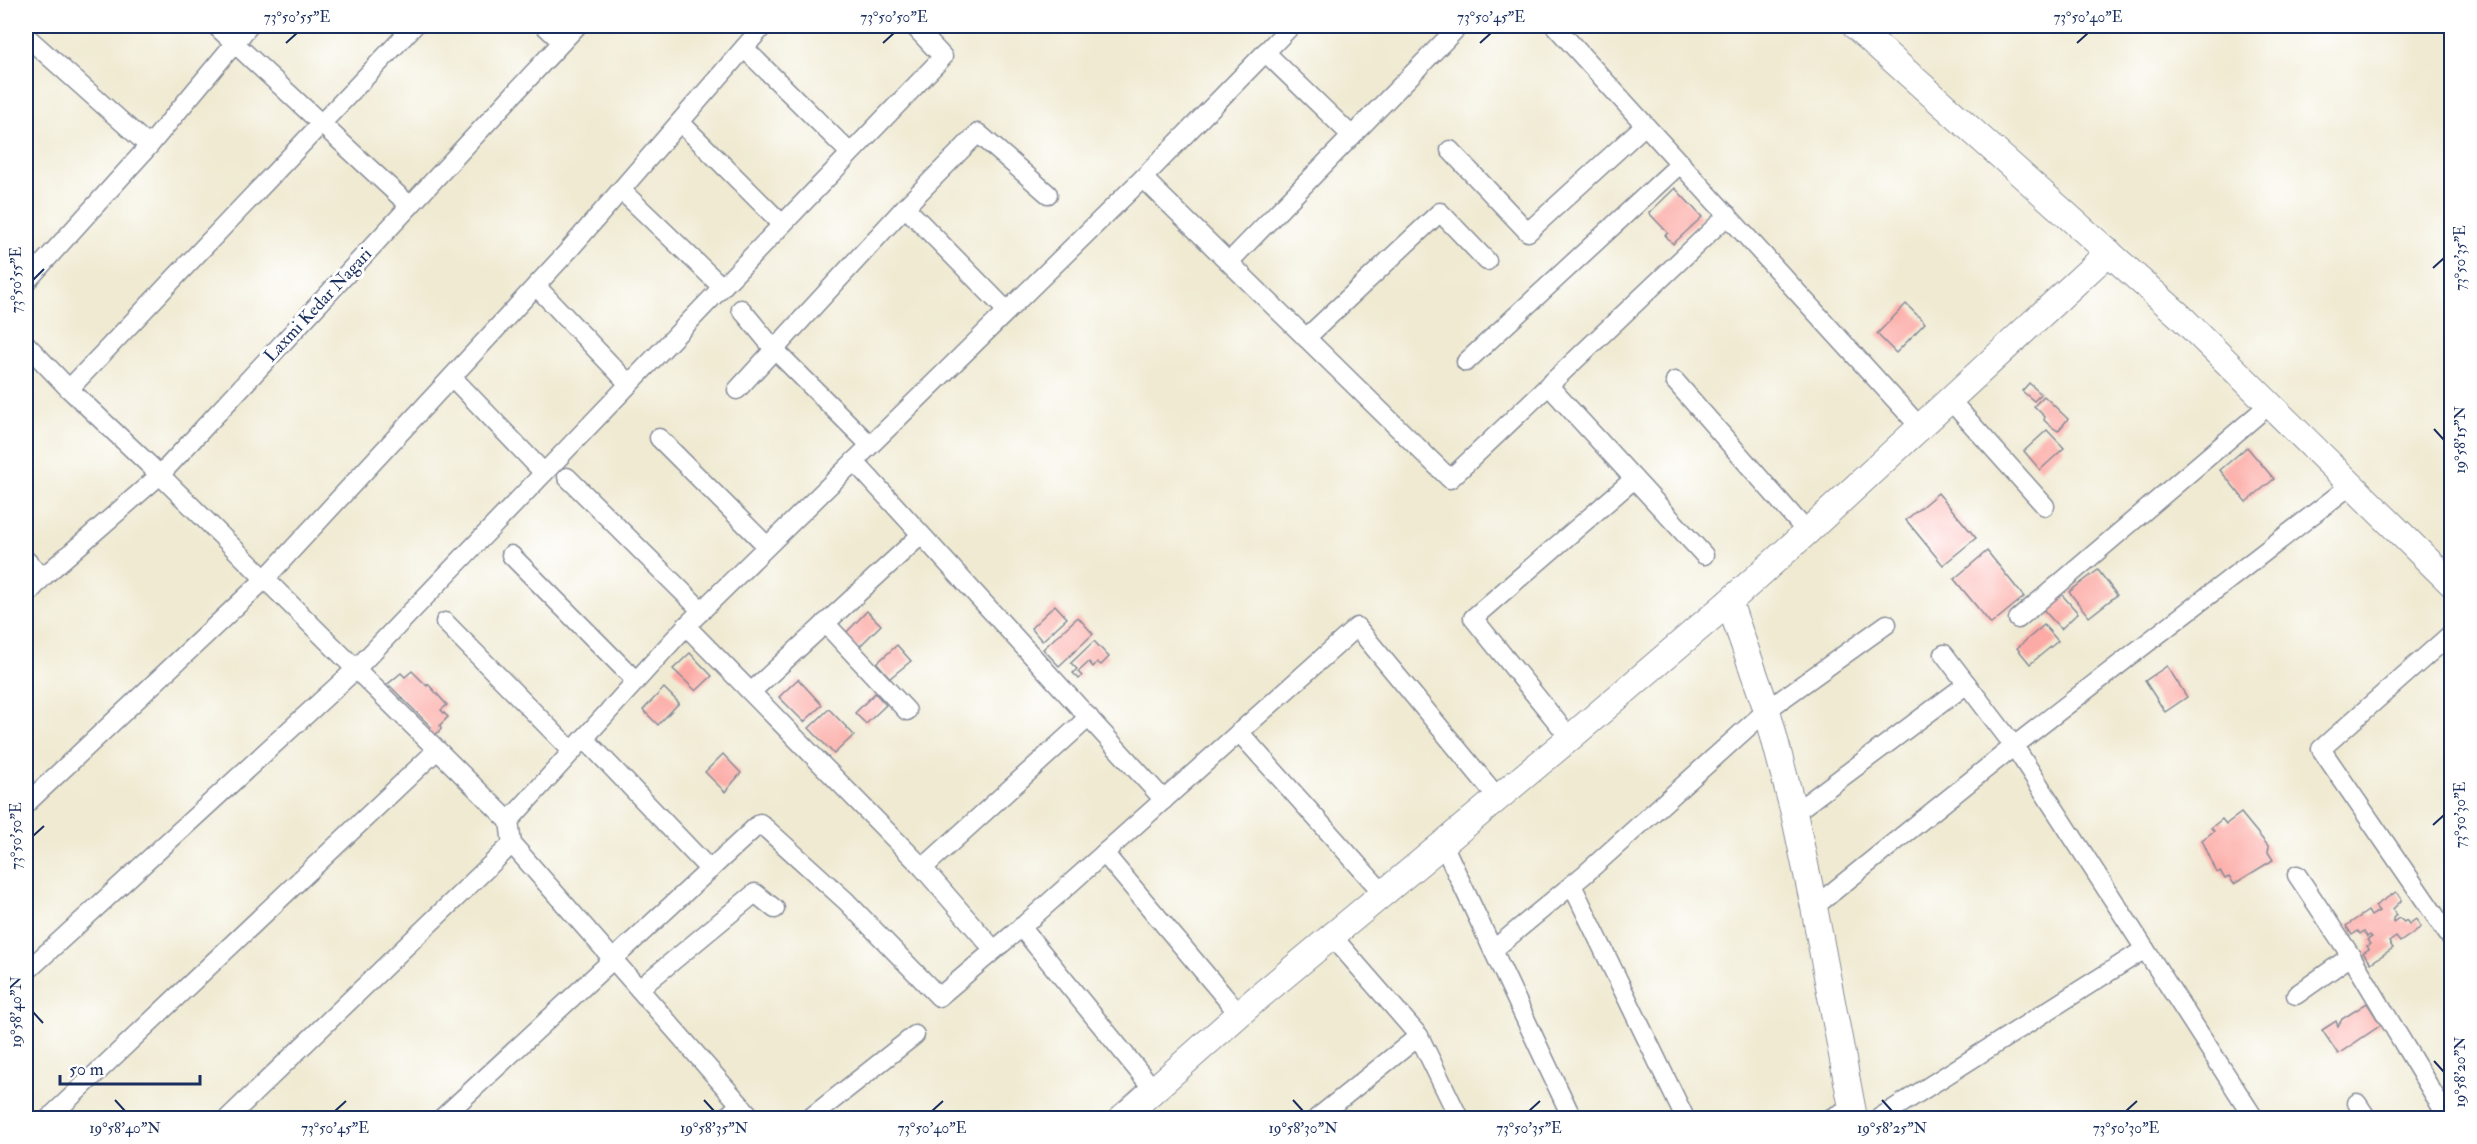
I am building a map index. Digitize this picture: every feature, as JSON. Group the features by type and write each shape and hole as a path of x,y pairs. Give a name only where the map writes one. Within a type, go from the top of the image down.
{"street":[{"path":"216,26 410,206"},
{"path":"26,282 149,146 249,26"},
{"path":"69,389 320,122 414,26"},
{"path":"545,26 562,42"},
{"name":"Laxmi Kedar Nagari","path":"26,596 44,577 160,475 577,26"},
{"path":"26,804 266,579 536,286 763,26"},
{"path":"26,972 356,669 943,57 914,26"},
{"path":"509,821 686,626 1143,178 1291,26"},
{"path":"1229,262 1459,26"},
{"path":"1555,26 1920,427"},
{"path":"1855,26 2181,316 2451,584"},
{"path":"26,36 149,146"},
{"path":"744,48 850,153"},
{"path":"1265,52 1352,136"},
{"path":"680,122 782,224"},
{"path":"1450,150 1528,232 1645,124"},
{"path":"737,390 905,207 978,133 1048,194"},
{"path":"1466,362 1681,163"},
{"path":"1143,178 1450,478 1728,215"},
{"path":"621,190 722,287"},
{"path":"905,207 1007,311"},
{"path":"1306,338 1440,212 1487,261"},
{"path":"1122,1119 1239,1014 1729,602 1808,532 2109,252"},
{"path":"536,286 629,384"},
{"path":"741,309 774,349 870,445"},
{"path":"26,344 69,389 266,579 509,821 512,844 746,1112 725,1119"},
{"path":"452,377 544,473"},
{"path":"1675,381 1808,532"},
{"path":"1548,385 1704,555"},
{"path":"1950,399 2045,506"},
{"path":"2018,619 2270,405"},
{"path":"659,438 767,546"},
{"path":"854,461 1164,800"},
{"path":"567,477 702,610"},
{"path":"1570,738 1473,618 1634,479"},
{"path":"1814,907 2014,746 2351,485"},
{"path":"751,692 921,535"},
{"path":"511,555 636,681"},
{"path":"26,560 44,577"},
{"path":"1729,602 1767,710 1794,813 1814,907 1845,1115"},
{"path":"445,622 710,870"},
{"path":"825,623 907,711"},
{"path":"1492,950 1572,885 1767,710 1887,624"},
{"path":"686,626 923,868 994,950"},
{"path":"442,1119 760,823 846,901 939,997 1021,927 1357,627 1498,798"},
{"path":"2451,633 2320,749 2451,940"},
{"path":"1944,654 2014,746 2254,1119"},
{"path":"1794,813 1967,684"},
{"path":"923,868 1089,717"},
{"path":"1239,732 1383,893"},
{"path":"49,1119 437,750"},
{"path":"228,1119 512,844"},
{"path":"1443,844 1572,1119"},
{"path":"1104,853 1239,1014"},
{"path":"2297,875 2351,956 2448,1119"},
{"path":"1572,885 1685,1119"},
{"path":"639,989 755,893 775,909"},
{"path":"1021,927 1154,1090"},
{"path":"1332,936 1419,1036 1459,1119"},
{"path":"1879,1119 2145,949"},
{"path":"2296,995 2351,956"},
{"path":"810,1119 915,1035"},
{"path":"1317,1119 1419,1036"}],"building":[{"path":"1675,188 1702,217 1673,244 1665,235 1668,233 1649,213"},
{"path":"1906,304 1925,323 1896,353 1877,334"},
{"path":"2029,383 2041,394 2034,401 2022,391"},
{"path":"2044,396 2068,419 2058,431 2044,420 2045,417 2034,406"},
{"path":"2047,430 2064,448 2040,470 2024,451"},
{"path":"2247,447 2274,479 2246,502 2220,470"},
{"path":"1938,493 1976,538 1943,565 1906,520"},
{"path":"1987,551 2024,597 1991,624 1954,579"},
{"path":"2098,570 2117,595 2089,617 2069,592"},
{"path":"2056,588 2078,613 2061,629 2038,604"},
{"path":"1055,605 1067,618 1042,641 1031,628"},
{"path":"867,611 881,625 857,649 843,636"},
{"path":"1078,617 1093,634 1059,666 1043,649"},
{"path":"2044,625 2058,641 2030,664 2017,648"},
{"path":"1094,641 1109,657 1101,665 1097,662 1093,667 1089,662 1078,672 1082,676 1079,679 1073,673 1077,669 1071,663"},
{"path":"897,645 911,661 890,678 877,663"},
{"path":"690,653 712,676 696,691 673,669"},
{"path":"2167,666 2187,697 2165,712 2145,681"},
{"path":"412,671 427,686 428,684 447,705 441,710 448,717 440,725 441,729 433,738 426,732 431,727 390,686 385,691 383,688 401,673 405,677"},
{"path":"798,679 822,705 804,722 779,697"},
{"path":"664,688 679,703 658,725 643,710"},
{"path":"875,693 886,705 866,724 855,713"},
{"path":"829,709 854,735 834,754 809,728"},
{"path":"723,754 741,773 725,792 705,772"},
{"path":"2241,813 2269,847 2268,852 2273,860 2234,884 2229,877 2225,879 2220,871 2217,873 2202,840 2214,831 2211,828 2222,819 2226,824"},
{"path":"2396,892 2401,897 2401,901 2393,909 2396,915 2393,922 2399,918 2404,922 2406,920 2409,924 2416,919 2421,927 2400,942 2396,937 2389,942 2393,948 2371,963 2363,953 2369,949 2367,946 2370,944 2367,940 2372,937 2370,935 2367,937 2364,931 2360,934 2358,931 2352,935 2346,926 2368,911 2371,916 2379,911 2375,906"},
{"path":"2367,1003 2381,1025 2338,1054 2322,1030 2336,1021 2338,1026 2342,1019"},
{"path":"2432,1113 2435,1118 2423,1118"}]}
